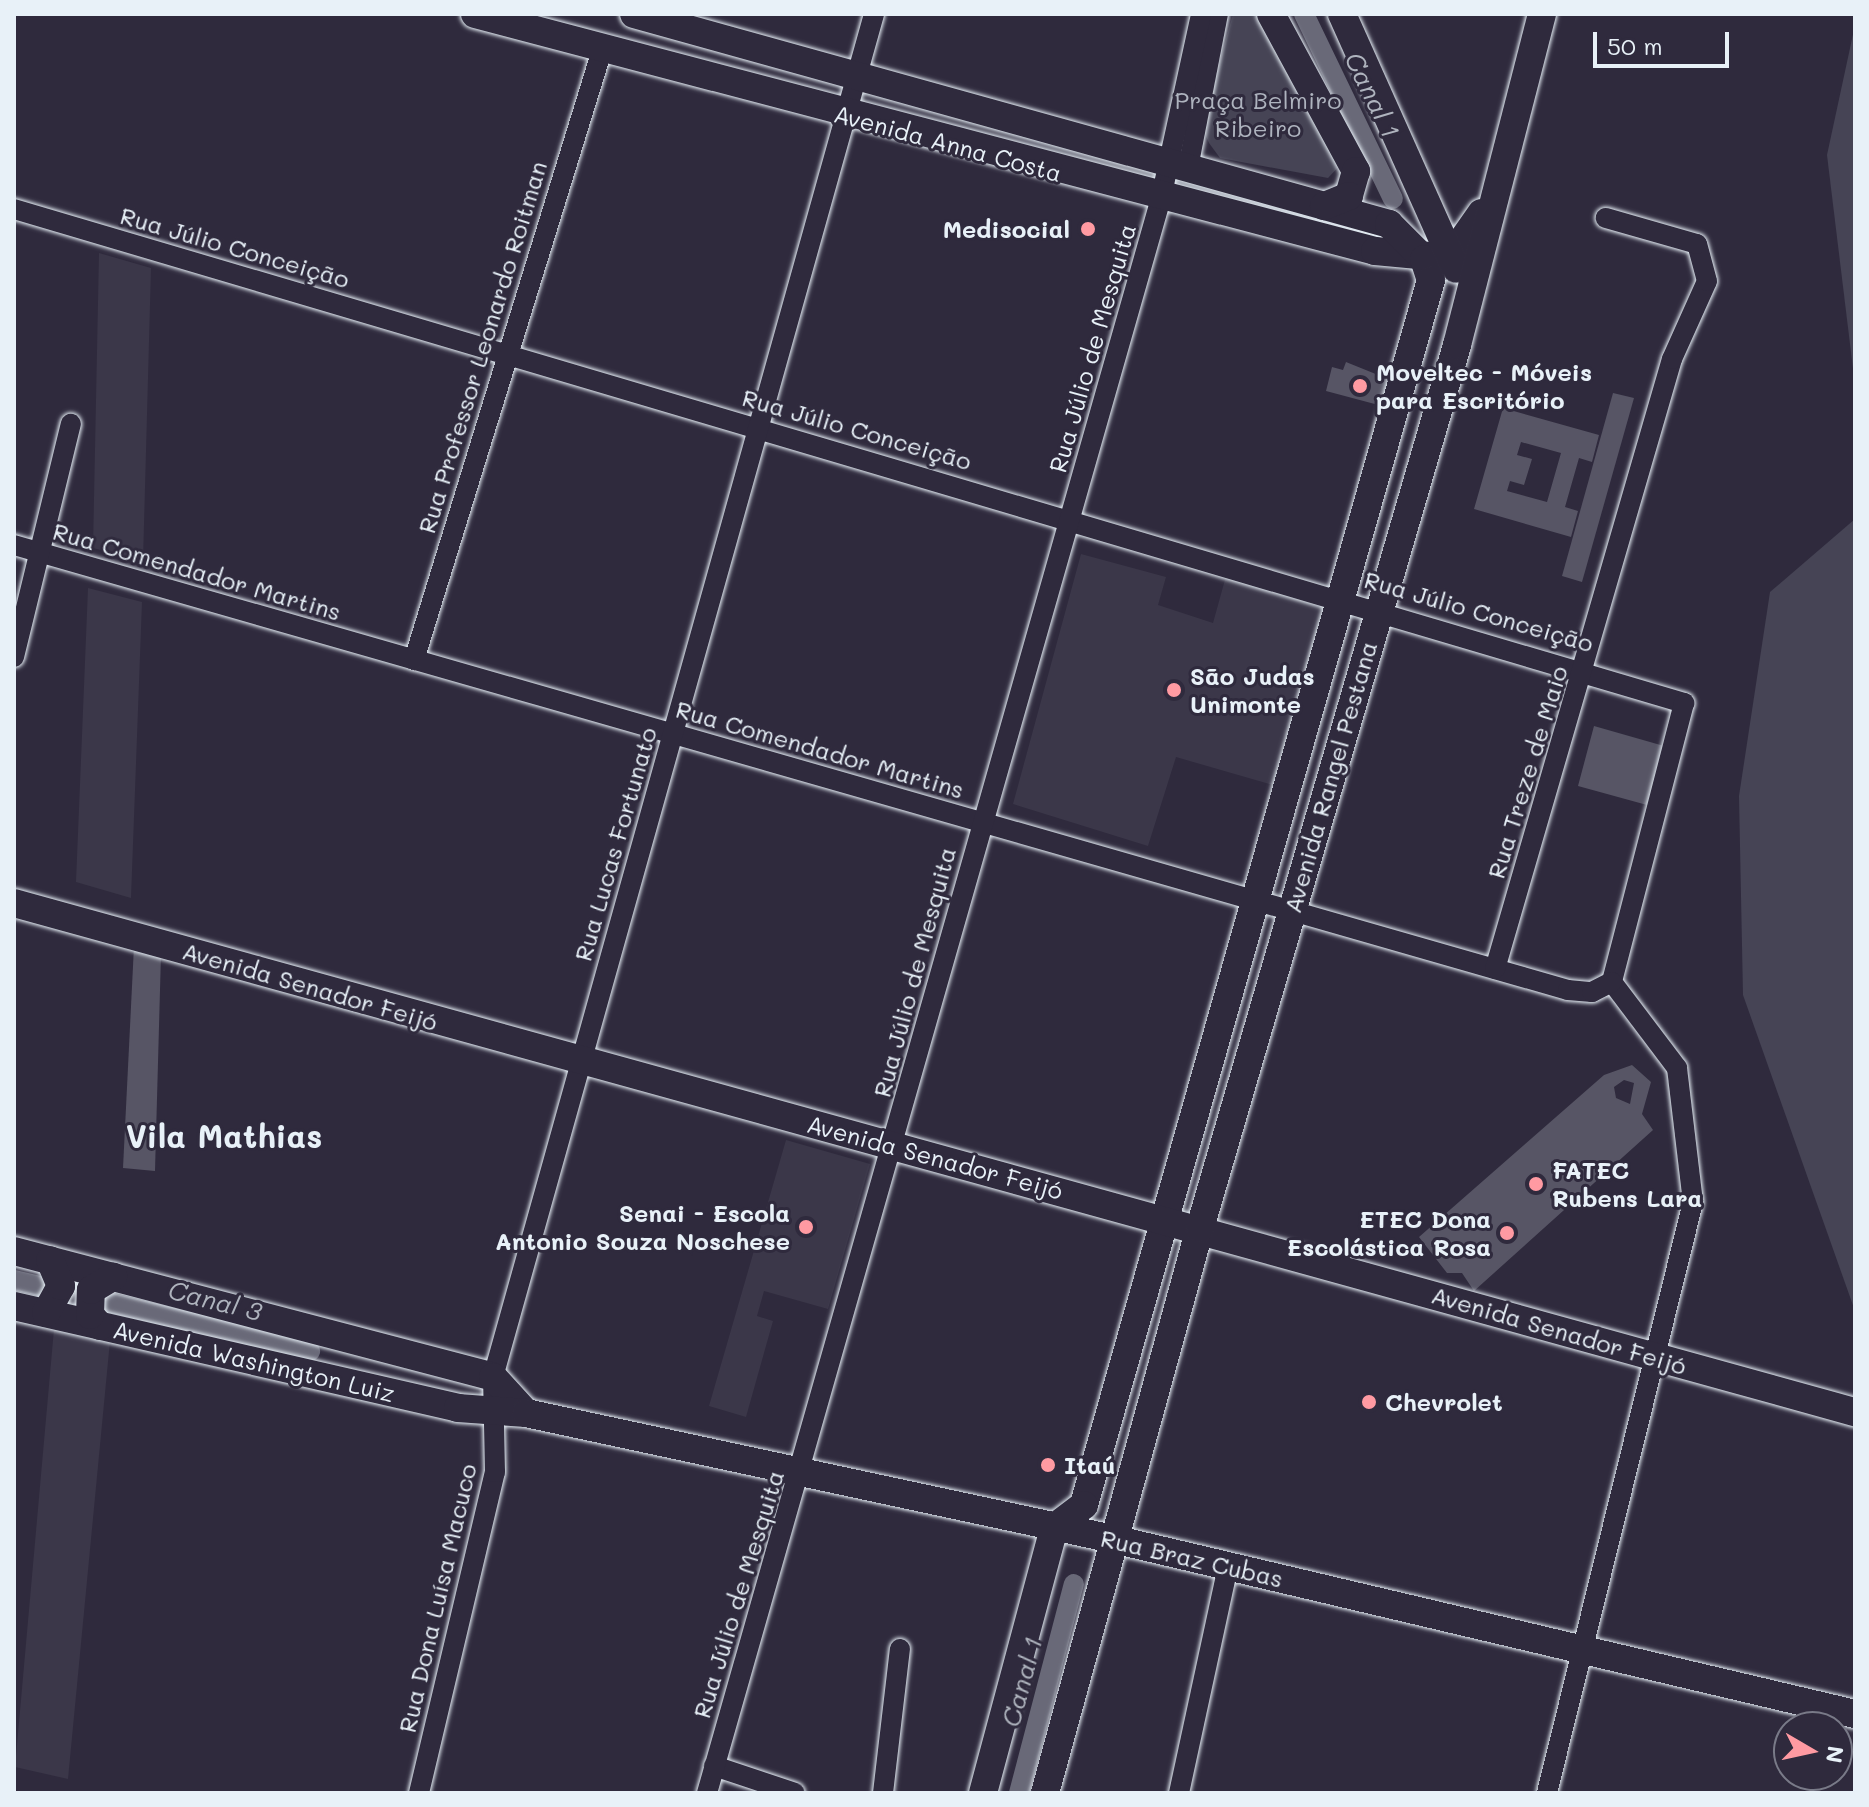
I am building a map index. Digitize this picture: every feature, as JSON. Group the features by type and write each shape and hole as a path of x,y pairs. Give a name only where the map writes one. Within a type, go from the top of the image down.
{"main road":[{"name":"Avenida Anna Costa","path":"475,14 846,117 1161,198 1375,251 1429,258"},
{"name":"Avenida Anna Costa","path":"634,14 1389,224 1429,258"},
{"path":"1271,14 1356,171 1349,196 1324,206"},
{"path":"1342,14 1437,219 1429,258 1461,328"},
{"name":"Avenida Rangel Pestana","path":"1045,1793 1200,1228 1461,328 1490,199 1542,14"},
{"path":"1429,258 1490,199"},
{"name":"Avenida Rangel Pestana","path":"1054,1528 1084,1505 1341,597 1429,258"},
{"name":"Avenida Senador Feijó","path":"14,903 581,1061 1200,1228 1855,1412"},
{"name":"Avenida Washington Luiz","path":"14,1251 493,1377"},
{"path":"46,1313 61,1286 50,1260"},
{"path":"100,1326 90,1315 91,1290 113,1277"},
{"name":"Avenida Washington Luiz","path":"14,1306 495,1413"},
{"path":"309,1373 325,1354 319,1330"},
{"path":"351,1383 344,1360 362,1341"},
{"path":"493,1377 526,1413"},
{"name":"Rua Braz Cubas","path":"495,1413 526,1413 801,1477 1113,1539 1583,1647 1855,1714"},
{"path":"983,1793 1054,1528"}],"street":[{"name":"Rua Lucas Fortunato","path":"495,1413 493,1377 874,14"},
{"path":"1178,165 1201,14"},
{"path":"1178,165 1218,14"},
{"name":"Rua Professor Leonardo Roitman","path":"414,660 505,353 602,50"},
{"name":"Rua Júlio de Mesquita","path":"707,1793 801,1477 895,1146 981,822 1161,198 1178,165"},
{"name":"Rua Júlio Conceição","path":"14,209 1341,597 1684,703 1612,982"},
{"name":"Rua Treze de Maio","path":"1495,969 1585,670 1672,359 1707,281 1706,260 1697,244 1606,218"},
{"path":"14,657 44,554 71,424"},
{"name":"Rua Comendador Martins","path":"14,545 1576,992 1612,982"},
{"path":"1547,1793 1693,1202 1688,1111 1677,1068 1612,982"},
{"name":"Rua Dona Luísa Macuco","path":"419,1793 495,1472 495,1413"},
{"path":"1179,1793 1228,1566"},
{"path":"883,1793 900,1649"},
{"path":"714,1766 795,1793"}],"shaded area":[{"path":"99,253 151,268 143,561 93,548"},
{"name":"São Judas Unimonte","path":"1081,554 1166,577 1158,605 1213,623 1226,576 1326,609 1276,786 1176,757 1148,846 1013,804"},
{"path":"88,588 142,602 131,898 76,882"},
{"name":"Senai - Escola Antonio Souza Noschese","path":"786,1140 870,1164 828,1309 764,1291 757,1316 773,1321 746,1417 709,1406"},
{"path":"54,1329 110,1341 68,1779 15,1767"}],"green space":[{"name":"Praça Belmiro Ribeiro","path":"1233,14 1260,14 1342,163 1328,178 1220,158 1209,143 1202,127"},
{"path":"1855,25 1855,385 1827,155"},
{"path":"1855,519 1855,1311 1743,995 1739,796 1770,592"}],"building":[{"name":"Moveltec - Móveis para Escritório","path":"1346,362 1393,381 1386,407 1326,391 1332,367 1343,370"},
{"path":"1613,393 1634,398 1582,582 1562,576"},
{"path":"1503,408 1599,435 1592,462 1579,458 1565,507 1578,511 1571,537 1474,509","holes":["1521,442 1561,453 1547,502 1507,491 1510,481 1524,485 1532,459 1517,455"]},
{"path":"1594,726 1664,746 1647,805 1578,786"},
{"path":"134,946 161,954 155,1171 123,1168"},
{"name":"FATEC Rubens Lara","path":"1632,1065 1651,1082 1642,1114 1653,1130 1474,1291 1462,1273 1447,1273 1419,1237 1604,1075","holes":["1624,1080 1634,1083 1630,1104 1616,1098 1614,1087"]}],"waterway":[{"name":"Canal 1","path":"1304,14 1393,199"},
{"name":"Canal 3","path":"14,1280 44,1287"},
{"name":"Canal 3","path":"107,1302 310,1351"},
{"name":"Canal 1","path":"1019,1793 1074,1584"}],"place":[{"name":"Medisocial","path":"1088,229"},
{"name":"Moveltec - Móveis para Escritório","path":"1360,386"},
{"name":"São Judas Unimonte","path":"1174,690"},
{"name":"FATEC Rubens Lara","path":"1536,1184"},
{"name":"Senai - Escola Antonio Souza Noschese","path":"806,1227"},
{"name":"ETEC Dona Escolástica Rosa","path":"1507,1233"},
{"name":"Chevrolet","path":"1369,1402"},
{"name":"Itaú","path":"1048,1465"}],"district":[{"name":"Vila Mathias","path":"224,1135"}]}
